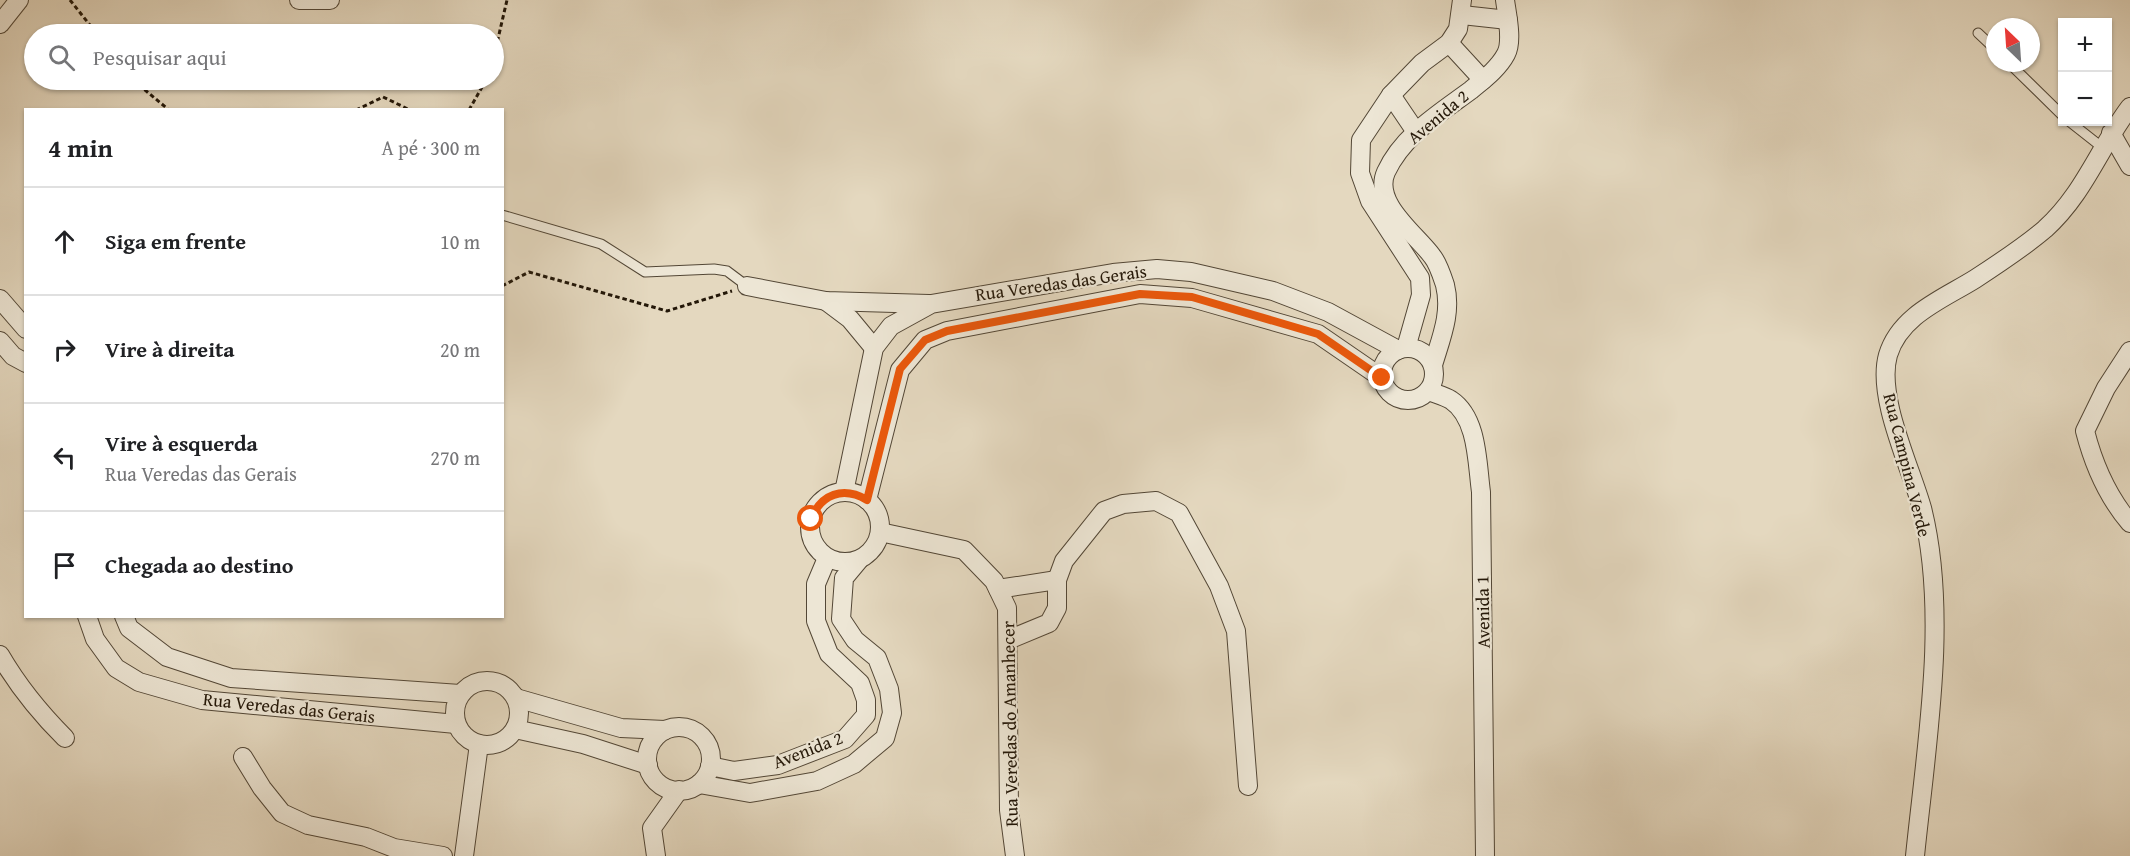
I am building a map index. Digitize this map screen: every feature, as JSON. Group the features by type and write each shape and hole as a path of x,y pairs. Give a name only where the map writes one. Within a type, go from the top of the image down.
{"street":[{"path":"0,24 19,0"},
{"path":"299,0 330,0"},
{"name":"Avenida 2","path":"1433,365 1448,315 1445,285 1434,257 1393,214 1386,194 1385,174 1402,147 1416,132 1483,80 1507,53 1508,20 1505,0"},
{"path":"1402,349 1422,351 1433,365 1433,383 1422,397 1405,400 1389,392 1382,378 1385,361 1402,349 1421,295 1420,278 1370,201 1360,173 1361,140 1390,95 1422,63 1449,43 1458,29 1462,8 1508,20"},
{"path":"1449,43 1483,80"},
{"path":"1390,95 1416,132"},
{"name":"Rua Campina Verde","path":"1916,856 1935,620 1931,561 1922,509 1898,440 1887,385 1888,355 1902,330 1931,303 1974,279 2045,229 2086,183 2107,140 2130,107"},
{"path":"2107,140 2130,166"},
{"name":"Rua Veredas das Gerais","path":"844,492 874,348 891,326 931,304 1113,273 1157,269 1191,272 1273,291 1328,312 1402,349"},
{"path":"747,286 770,288 826,301 931,304"},
{"name":"Rua Veredas das Gerais","path":"867,500 900,369 925,340 947,331 1140,294 1192,297 1318,334 1382,378"},
{"path":"0,299 24,327"},
{"path":"826,301 850,319 874,348"},
{"path":"0,341 13,356 24,362"},
{"path":"2129,354 2106,388 2085,431 2094,464 2115,505 2130,523"},
{"name":"Avenida 1","path":"1429,391 1452,401 1465,416 1474,439 1481,492 1485,856"},
{"path":"844,492 856,494 867,500 880,520 880,532 876,543 859,560 848,562 827,558 812,541 811,519 822,501 844,492"},
{"path":"1008,640 1049,623 1057,608 1057,580 1064,561 1104,511 1123,504 1156,501 1179,513 1219,586 1236,631 1248,786"},
{"name":"Rua Veredas do Amanhecer","path":"880,532 964,550 994,581 1007,608 1009,810 1016,856"},
{"name":"Avenida 2","path":"710,766 734,771 778,765 845,739 866,715 866,700 860,683 830,654 816,621 816,584 827,558"},
{"name":"Avenida 2","path":"699,784 750,793 818,781 854,764 885,738 892,713 889,689 877,658 855,640 841,620 844,578 859,560"},
{"path":"998,589 1057,580"},
{"name":"Rua Veredas das Gerais","path":"88,618 94,639 116,668 139,682 202,700 456,724"},
{"name":"Rua Veredas das Gerais","path":"125,618 129,628 167,657 231,678 460,694"},
{"path":"0,655 12,675 45,718 65,738"},
{"path":"516,698 519,709 515,729 499,743 479,744 461,733 456,724 454,714 460,694 468,686 489,680 500,682 516,698 621,728 665,730 675,727 695,731 709,746 710,766 699,784 679,790 659,783 648,765 651,745 665,730"},
{"path":"515,729 583,744 648,765"},
{"path":"464,856 479,744"},
{"path":"243,757 262,788 282,813 308,825 366,837 393,852 443,856"},
{"path":"656,856 652,828 679,790"}],"lane":[{"path":"1978,33 1986,41"},
{"path":"2018,72 2058,111"},
{"path":"2078,126 2107,140"},
{"path":"504,216 601,244 645,272 714,268 727,271 747,286"}],"path":[{"path":"70,0 89,24"},
{"path":"501,24 507,0"},
{"path":"145,90 167,108"},
{"path":"470,108 480,90"},
{"path":"360,108 383,97 406,108"},
{"path":"504,285 529,272 667,310 747,286"}],"route":[{"path":"811,519 815,509 832,494 844,492 856,494 867,500 900,369 925,340 947,331 1140,294 1192,297 1318,334 1382,378"}]}
